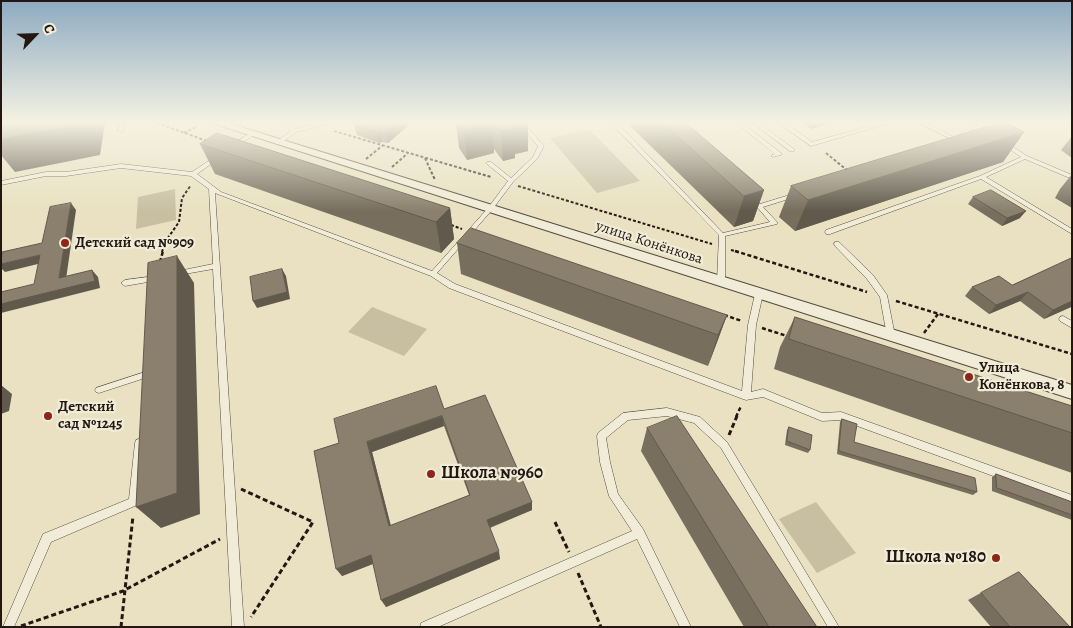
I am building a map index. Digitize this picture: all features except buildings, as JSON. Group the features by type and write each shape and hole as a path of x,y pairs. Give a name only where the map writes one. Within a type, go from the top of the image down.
{"street":[{"name":"улица Конёнкова","path":"308,152 1072,392"}],"lane":[{"path":"433,274 490,209 510,182 535,158 538,152"},
{"path":"642,152 722,235 721,282"},
{"path":"774,156 779,154 777,152"},
{"path":"1018,152 1072,177"},
{"path":"193,174 221,154"},
{"path":"828,232 982,177 1025,157"},
{"path":"489,162 510,182"},
{"path":"1,183 46,174 66,174 121,166 193,174 212,188 433,274 452,286 746,396 763,394 822,416 841,416 1072,500"},
{"path":"982,177 1072,232"},
{"path":"212,188 215,266 238,627"},
{"path":"758,206 803,193"},
{"path":"722,235 776,223 744,194"},
{"path":"837,244 870,277 884,297 891,336"},
{"path":"125,283 156,282 215,266"},
{"path":"746,396 752,324 758,294"},
{"path":"1064,319 1072,325"},
{"path":"99,390 145,375"},
{"path":"686,627 639,533 614,496 605,462 601,436 626,416 667,412 697,420 724,445 834,627"},
{"path":"8,627 47,538 134,502 140,433"},
{"path":"425,627 639,533"}],"path":[{"path":"364,162 375,152"},
{"path":"390,170 408,153 510,182 1072,354"},
{"path":"826,153 848,171"},
{"path":"426,158 436,184"},
{"path":"156,282 165,242 179,222 182,198 193,182"},
{"path":"443,222 470,232"},
{"path":"715,312 790,337"},
{"path":"924,334 938,314"},
{"path":"724,445 746,396"},
{"path":"229,484 313,522 250,619"},
{"path":"121,627 123,591 134,502"},
{"path":"20,627 123,591 232,533"}],"shaded area":[{"path":"562,152 612,152 640,181 597,193"},
{"path":"175,189 176,220 136,229 138,197"},
{"path":"372,307 427,329 404,356 348,332"},
{"path":"816,502 856,553 817,573 779,519"}],"place":[{"name":"Детский сад №909","path":"65,243"},
{"name":"Улица Конёнкова, 8","path":"969,377"},
{"name":"Детский сад №1245","path":"48,416"},
{"name":"Школа №960","path":"431,474"},
{"name":"Школа №180","path":"996,558"}]}
